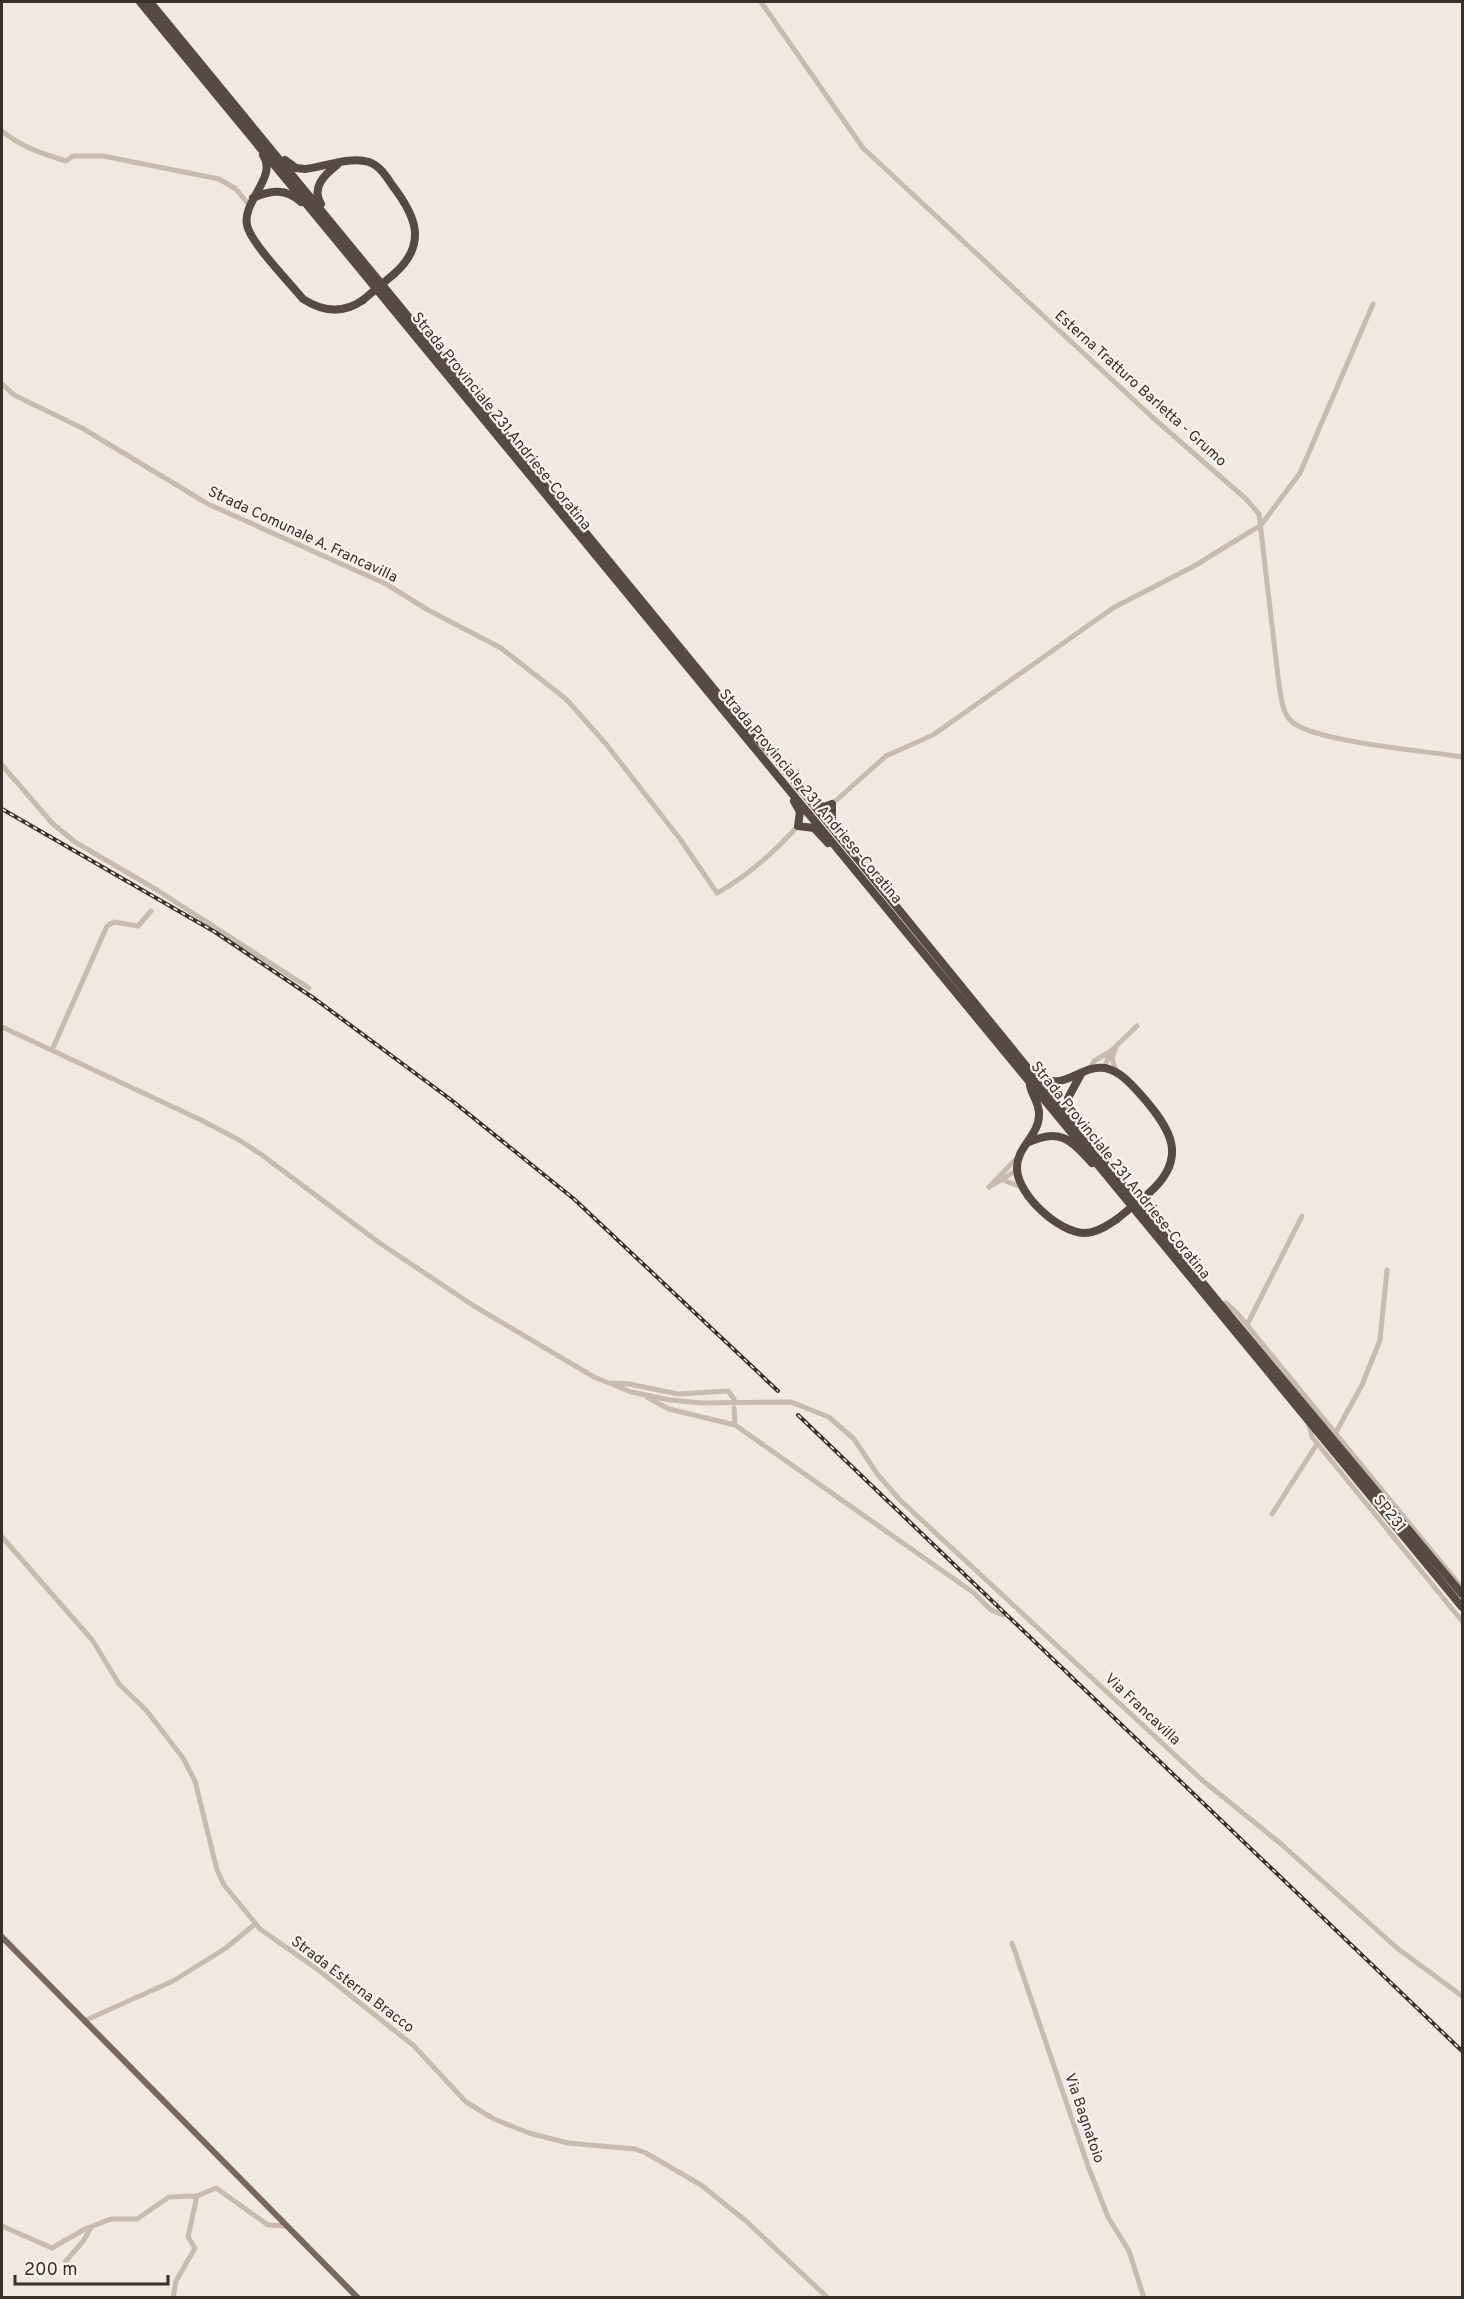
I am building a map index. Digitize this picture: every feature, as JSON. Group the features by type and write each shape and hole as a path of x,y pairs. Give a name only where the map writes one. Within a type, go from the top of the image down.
{"highway":[{"name":"Strada Provinciale 231 Andriese-Coratina","path":"140,2 233,108"},
{"name":"Strada Provinciale 231 Andriese-Coratina","path":"150,2 233,108 730,720 773,768 1462,1607"},
{"path":"233,108 254,122 290,165 304,169 359,160 372,163 381,170 409,208 414,220 414,244 409,256 394,274 363,300 346,309 335,310 323,309 303,299 250,234 247,225 251,202 266,172 266,160 241,129 233,108"},
{"path":"338,164 323,177 317,197 343,231 348,249"},
{"path":"251,202 272,191 295,197 348,249"},
{"name":"Strada Provinciale 231 Andriese-Coratina","path":"348,249 725,702 784,769 1220,1304 1462,1594"},
{"path":"773,768 773,775 799,807 801,817 798,826 808,826 818,831 861,881 876,893"},
{"path":"784,769 816,804 824,807 832,804 832,823 869,872"},
{"path":"1020,1056 1038,1075 1050,1081 1071,1079 1086,1071 1103,1068 1116,1072 1138,1092 1170,1132 1173,1146 1172,1162 1166,1174 1149,1193 1117,1219 1095,1231 1072,1230 1048,1216 1025,1188 1017,1170 1018,1157 1039,1121 1039,1106 1029,1086 1030,1080"},
{"path":"1076,1125 1068,1098 1086,1071"},
{"path":"1025,1144 1044,1135 1064,1138 1074,1143 1098,1170 1112,1181"}],"main road":[{"path":"2,1937 358,2298"}],"street":[{"name":"Esterna Tratturo Barletta - Grumo","path":"761,2 863,148 1151,416 1246,499 1259,514 1282,705 1290,720 1322,735 1462,757"},
{"path":"2,131 12,140 37,153 66,161 73,156 103,156 219,179 236,189 251,202"},
{"path":"832,804 886,756 933,735 1113,608 1196,565 1261,525 1300,473 1373,304"},
{"name":"Strada Comunale A. Francavilla","path":"2,384 14,395 82,428 208,504 386,584 428,610 501,648 566,699 606,744 680,839 717,893 740,880 760,864 798,826"},
{"path":"2,765 52,823 75,842 157,890 309,988"},
{"path":"52,1050 107,926 114,922 138,926 151,911"},
{"path":"1103,1068 1111,1051 1137,1026"},
{"path":"2,1027 239,1140 381,1244 474,1306 610,1383 644,1396 669,1409 735,1425 974,1593 992,1610 1003,1615"},
{"path":"1116,1046 1112,1058 1116,1072"},
{"path":"1086,1071 1094,1061 1111,1051"},
{"path":"1103,1068 1104,1054"},
{"path":"1001,1178 1018,1157"},
{"path":"1001,1178 1017,1170"},
{"path":"1001,1178 1025,1188"},
{"path":"1247,1325 1302,1216"},
{"path":"1335,1434 1362,1385 1380,1340 1387,1270"},
{"path":"1220,1304 1230,1305 1462,1588"},
{"path":"610,1383 629,1384 678,1394 728,1391 734,1399"},
{"name":"Via Francavilla","path":"644,1396 701,1403 791,1402 829,1417 854,1439 889,1488 1005,1600 1202,1780 1280,1843 1397,1948 1462,1996"},
{"path":"669,1409 670,1400"},
{"path":"734,1408 735,1425"},
{"name":"SP231","path":"1306,1417 1312,1437 1317,1444 1462,1620"},
{"path":"1272,1514 1317,1444"},
{"name":"Strada Esterna Bracco","path":"2,1537 93,1641 119,1683 146,1710 183,1758 195,1781 217,1870 224,1885 255,1924 270,1938 366,2006 414,2046 466,2102 494,2119 529,2133 568,2143 635,2149 646,2153 701,2185 746,2220 828,2298"},
{"path":"84,2021 173,1981 226,1948 255,1924"},
{"name":"Via Bagnatoio","path":"1012,1943 1084,2156 1108,2217 1129,2251 1144,2298"},
{"path":"2,2226 52,2248 111,2219 137,2219 169,2197 197,2196 216,2187 268,2225 287,2226"},
{"path":"173,2298 176,2281 195,2248 188,2237 197,2196"},
{"path":"64,2262 84,2240 91,2227"}],"railway":[{"path":"2,809 215,932 315,999 450,1099 574,1199 778,1391"},
{"path":"798,1415 1462,2051"}]}
